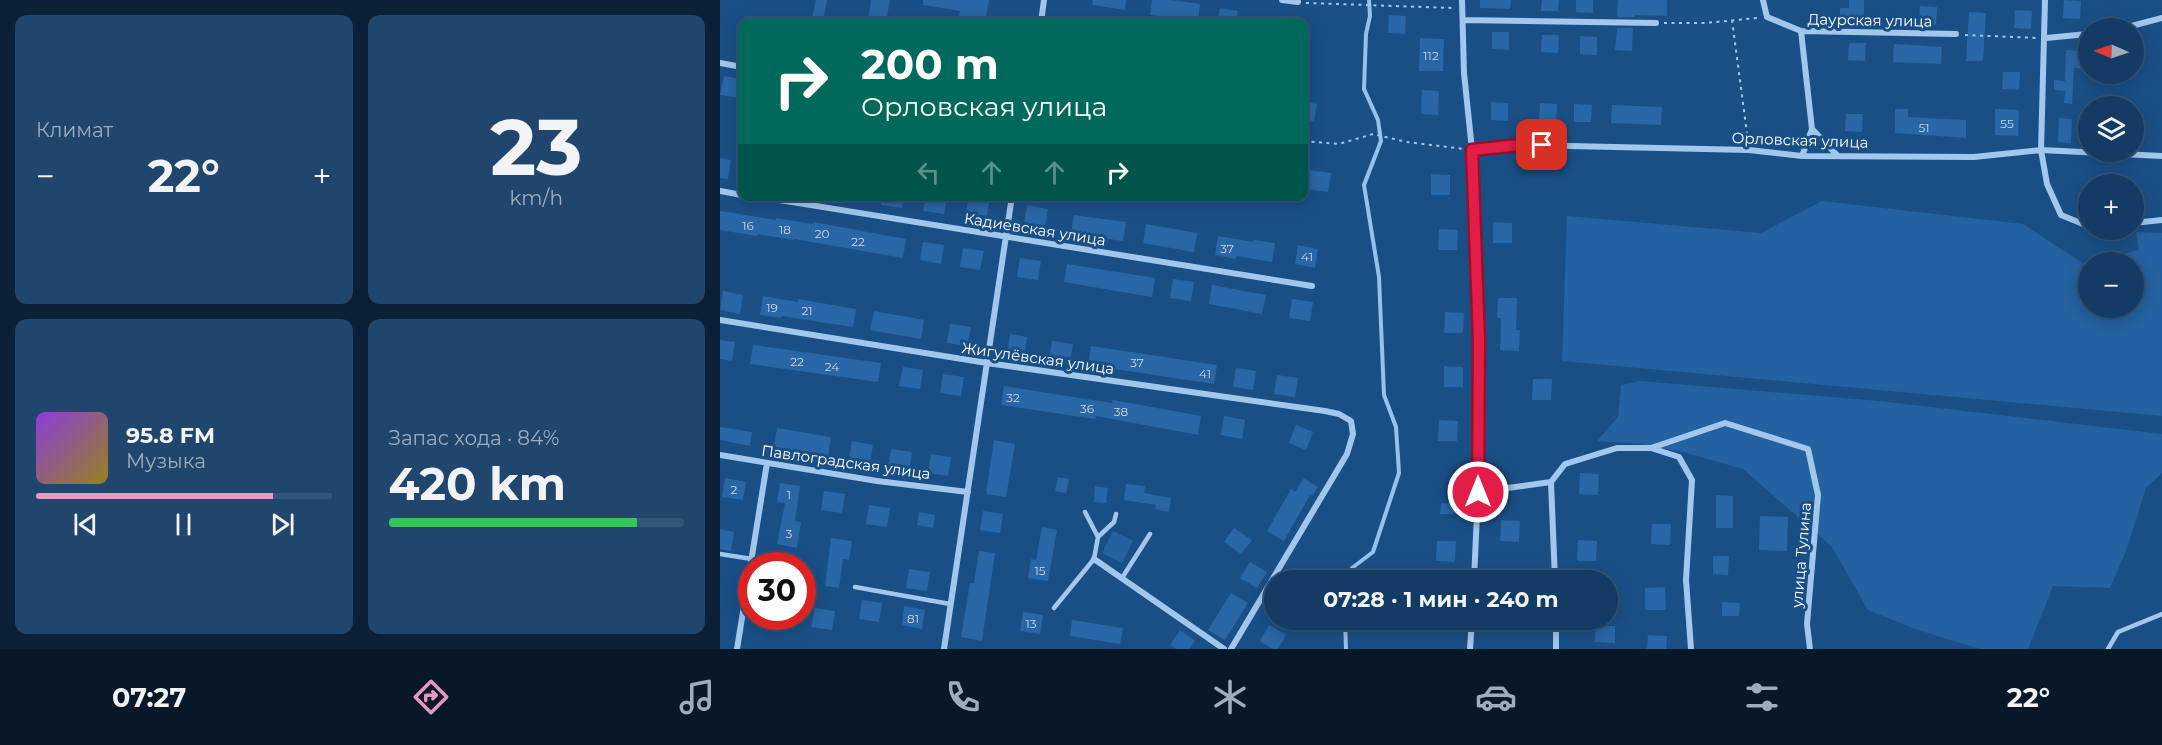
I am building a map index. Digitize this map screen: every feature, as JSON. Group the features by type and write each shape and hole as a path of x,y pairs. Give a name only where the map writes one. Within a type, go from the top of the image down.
{"street":[{"path":"1042,18 1044,0"},
{"path":"1282,0 1298,2"},
{"path":"1462,0 1464,73 1472,150 1479,341 1478,492 1474,570"},
{"path":"1763,0 1767,17"},
{"path":"2045,0 2046,38 2041,150 2047,184 2061,215 2078,222"},
{"name":"Даурская улица","path":"1767,17 1801,31 1956,34"},
{"path":"2144,23 2162,18"},
{"path":"1463,20 1656,23"},
{"path":"1801,31 1812,129 1802,156"},
{"path":"2046,38 2078,35"},
{"path":"720,63 738,66"},
{"path":"1812,129 1837,155"},
{"name":"Орловская улица","path":"1472,150 1519,145 1749,150 1802,156 1974,157 2041,150 2162,156"},
{"path":"720,191 738,194"},
{"name":"Кадиевская улица","path":"785,201 1312,286"},
{"path":"944,649 1011,201"},
{"path":"2144,222 2162,220"},
{"name":"Жигулёвская улица","path":"720,320 987,363 1325,411 1339,414 1351,421 1353,434 1347,454 1231,649"},
{"name":"улица Тулина","path":"1651,448 1725,423 1808,449 1818,495 1807,624 1810,649"},
{"path":"1555,570 1551,482 1565,464 1617,448 1651,448 1679,457 1692,480 1686,580 1690,649"},
{"name":"Павлоградская улица","path":"720,455 878,481 968,492"},
{"path":"753,552 767,463"},
{"path":"1478,492 1551,482"},
{"path":"1094,559 1224,649"},
{"path":"737,649 740,630"},
{"path":"1470,649 1471,630"},
{"path":"1556,630 1556,649"}],"lane":[{"path":"1085,512 1098,537"},
{"path":"1054,608 1094,559 1098,537 1114,522 1116,514"},
{"path":"1122,578 1150,534"},
{"path":"720,554 738,557"},
{"path":"855,587 950,604"},
{"path":"2108,649 2118,632 2162,614"}],"path":[{"path":"1298,2 1462,8"},
{"path":"1656,23 1705,23 1767,17"},
{"path":"1732,20 1749,150"},
{"path":"1956,34 2046,38"},
{"path":"1308,141 1339,144 1373,135 1472,150"}],"shaded area":[{"path":"1822,201 2023,224 2078,260 2078,318 2144,318 2144,252 2131,252 2139,250 2137,240 2144,240 2144,232 2162,233 2162,416 1562,361 1567,216 1761,233"},
{"path":"1640,381 1879,401 2162,434 2162,473 2146,488 2126,551 2110,588 2053,586 2028,649 1980,649 1915,629 1868,610 1832,547 1743,469 1683,452 1641,444 1597,441 1618,417 1621,385"},
{"path":"1113,531 1133,541 1122,563 1102,553"}],"building":[{"path":"816,0 827,0 824,18 812,18"},
{"path":"871,0 890,0 887,18 869,18"},
{"path":"923,0 989,0 986,18 959,18 960,11 923,5"},
{"path":"1093,0 1126,0 1125,10 1092,5"},
{"path":"1152,0 1200,4 1198,18 1150,15"},
{"path":"1480,0 1511,0 1510,9 1480,8"},
{"path":"1542,0 1559,0 1558,11 1541,11"},
{"path":"1576,0 1593,0 1593,13 1576,12"},
{"path":"1618,0 1667,0 1667,16 1617,17"},
{"path":"1849,0 1864,0 1864,19 1840,19 1840,8 1849,8"},
{"path":"2064,0 2081,1 2080,18 2063,18"},
{"path":"1920,6 1937,7 1936,25 1919,24"},
{"path":"1220,8 1238,11 1237,18 1219,18"},
{"path":"2015,10 2032,11 2031,29 2014,28"},
{"path":"1969,12 1986,13 1983,61 1966,61"},
{"path":"1389,15 1406,16 1405,34 1388,33"},
{"path":"1617,28 1633,28 1632,51 1615,50"},
{"path":"1492,32 1509,32 1509,50 1492,49"},
{"path":"1542,35 1559,35 1558,53 1541,52"},
{"path":"1580,36 1597,37 1597,55 1580,54"},
{"path":"1420,38 1444,39 1443,71 1419,71"},
{"path":"1849,43 1866,43 1865,61 1848,60"},
{"path":"1894,44 1942,47 1941,64 1893,62"},
{"path":"2066,50 2078,51 2078,68 2074,68 2072,104 2064,103 2065,91 2054,90 2054,80 2065,81"},
{"path":"2003,72 2020,72 2019,90 2002,89"},
{"path":"724,76 738,78 738,98 720,95"},
{"path":"1422,90 1439,91 1438,115 1421,114"},
{"path":"1491,102 1508,103 1508,121 1491,120"},
{"path":"1308,103 1317,104 1314,121 1308,120"},
{"path":"1540,103 1557,104 1556,122 1539,121"},
{"path":"1574,104 1592,105 1591,122 1574,122"},
{"path":"1612,105 1662,107 1661,125 1611,123"},
{"path":"1895,109 1908,109 1908,117 1966,120 1966,138 1895,133"},
{"path":"1995,109 2019,110 2018,136 1995,135"},
{"path":"1846,114 1863,114 1862,132 1845,131"},
{"path":"2059,118 2072,119 2071,143 2058,142"},
{"path":"720,158 731,160 728,179 720,178"},
{"path":"1310,170 1331,173 1328,192 1308,189"},
{"path":"1431,174 1450,175 1450,195 1431,195"},
{"path":"882,201 903,201 902,208 881,205"},
{"path":"925,201 946,201 944,214 923,211"},
{"path":"968,201 989,201 987,216 966,212"},
{"path":"1027,205 1048,209 1045,228 1024,224"},
{"path":"720,211 776,220 776,218 813,224 813,222 906,239 903,258 794,239 720,230"},
{"path":"1074,215 1126,222 1123,241 1071,234"},
{"path":"1493,222 1512,223 1512,243 1493,243"},
{"path":"1146,224 1197,233 1194,252 1143,243"},
{"path":"1439,229 1458,230 1457,250 1438,250"},
{"path":"1218,236 1275,243 1272,262 1215,255"},
{"path":"923,242 944,245 941,264 920,260"},
{"path":"1298,245 1318,249 1315,268 1295,264"},
{"path":"963,248 984,251 980,270 960,267"},
{"path":"1020,258 1041,261 1038,280 1017,277"},
{"path":"1067,264 1155,278 1152,297 1064,282"},
{"path":"1173,279 1194,282 1191,301 1170,298"},
{"path":"1212,285 1266,295 1262,314 1209,304"},
{"path":"723,291 743,295 740,314 720,310"},
{"path":"763,296 798,302 798,299 856,309 853,327 760,315"},
{"path":"1498,298 1517,298 1516,330 1520,330 1519,351 1500,350 1501,318 1497,318"},
{"path":"1292,299 1313,302 1310,321 1289,318"},
{"path":"874,311 924,320 921,339 870,330"},
{"path":"1445,312 1464,313 1463,333 1444,333"},
{"path":"950,324 971,327 967,346 947,343"},
{"path":"1010,334 1027,337 1024,358 1007,355"},
{"path":"720,340 735,342 732,361 720,359"},
{"path":"1052,341 1073,344 1070,363 1049,360"},
{"path":"753,345 881,363 878,382 750,364"},
{"path":"1091,346 1217,365 1214,384 1088,365"},
{"path":"1444,366 1463,367 1463,387 1444,387"},
{"path":"903,367 923,370 920,389 899,386"},
{"path":"1236,368 1256,371 1253,390 1233,387"},
{"path":"943,374 964,377 961,396 940,393"},
{"path":"1277,375 1298,378 1295,397 1274,394"},
{"path":"1533,379 1552,379 1551,400 1532,400"},
{"path":"1004,386 1112,403 1113,400 1201,416 1198,435 1096,416 1095,419 1001,405"},
{"path":"1224,416 1245,420 1242,439 1221,435"},
{"path":"1439,420 1458,421 1457,441 1438,441"},
{"path":"1296,425 1313,432 1306,450 1289,443"},
{"path":"720,427 752,432 750,446 720,440"},
{"path":"777,428 831,437 828,456 774,447"},
{"path":"994,440 1015,444 1006,497 986,494"},
{"path":"852,441 873,445 870,464 849,460"},
{"path":"891,449 912,452 909,471 888,468"},
{"path":"931,454 951,457 948,476 928,473"},
{"path":"1580,473 1599,474 1598,495 1579,494"},
{"path":"1058,477 1069,479 1066,493 1055,491"},
{"path":"725,478 746,482 743,500 722,497"},
{"path":"1304,478 1318,487 1312,496 1310,495 1284,541 1267,531 1291,489 1295,492"},
{"path":"780,483 800,486 795,521 801,522 797,548 777,544 785,503 777,502"},
{"path":"1126,484 1145,486 1144,493 1171,498 1169,512 1155,509 1156,505 1124,500"},
{"path":"1095,486 1108,488 1106,503 1094,502"},
{"path":"824,491 845,494 842,513 821,510"},
{"path":"1716,495 1733,496 1733,528 1716,528"},
{"path":"1441,503 1464,504 1464,514 1440,514"},
{"path":"869,505 890,508 887,527 866,524"},
{"path":"983,511 1003,514 1000,533 980,530"},
{"path":"919,512 935,515 933,528 917,525"},
{"path":"1760,516 1788,517 1787,551 1759,550"},
{"path":"1501,520 1520,521 1519,542 1500,541"},
{"path":"1652,524 1671,524 1670,545 1651,544"},
{"path":"1042,527 1057,530 1048,581 1028,578 1031,559 1036,560"},
{"path":"1234,528 1252,540 1241,554 1224,542"},
{"path":"720,529 734,532 731,551 720,549"},
{"path":"831,538 852,541 849,560 843,559 839,588 825,586"},
{"path":"1578,540 1597,541 1596,561 1577,561"},
{"path":"1437,541 1456,541 1455,562 1436,561"},
{"path":"979,551 995,553 982,641 961,637 970,583 974,583"},
{"path":"1713,556 1729,556 1728,575 1713,574"},
{"path":"1250,562 1264,570 1264,577 1257,588 1240,578"},
{"path":"909,569 930,572 927,591 906,588"},
{"path":"1665,587 1666,610 1645,610 1645,588"},
{"path":"1231,593 1248,603 1225,640 1208,630"},
{"path":"862,600 882,603 879,622 859,619"},
{"path":"1722,602 1740,603 1739,616 1722,616"},
{"path":"904,606 925,610 922,629 902,625"},
{"path":"816,608 835,611 832,630 816,628"},
{"path":"1023,612 1043,615 1040,634 1020,631"},
{"path":"1072,620 1123,628 1120,644 1070,636"},
{"path":"1180,630 1195,641 1189,649 1176,649 1170,645"},
{"path":"1266,630 1278,630 1286,635 1278,649 1273,649 1260,641"},
{"path":"1596,630 1615,630 1615,643 1595,642"},
{"path":"1648,635 1667,636 1666,649 1647,649"}],"waterway":[{"path":"1352,570 1373,552 1399,473 1396,427 1384,395 1379,277 1364,185 1381,141 1378,120 1364,89 1366,34 1370,16 1369,0"},
{"path":"1345,630 1346,649"}],"route":[{"path":"1478,492 1479,341 1472,150 1542,145"}]}
